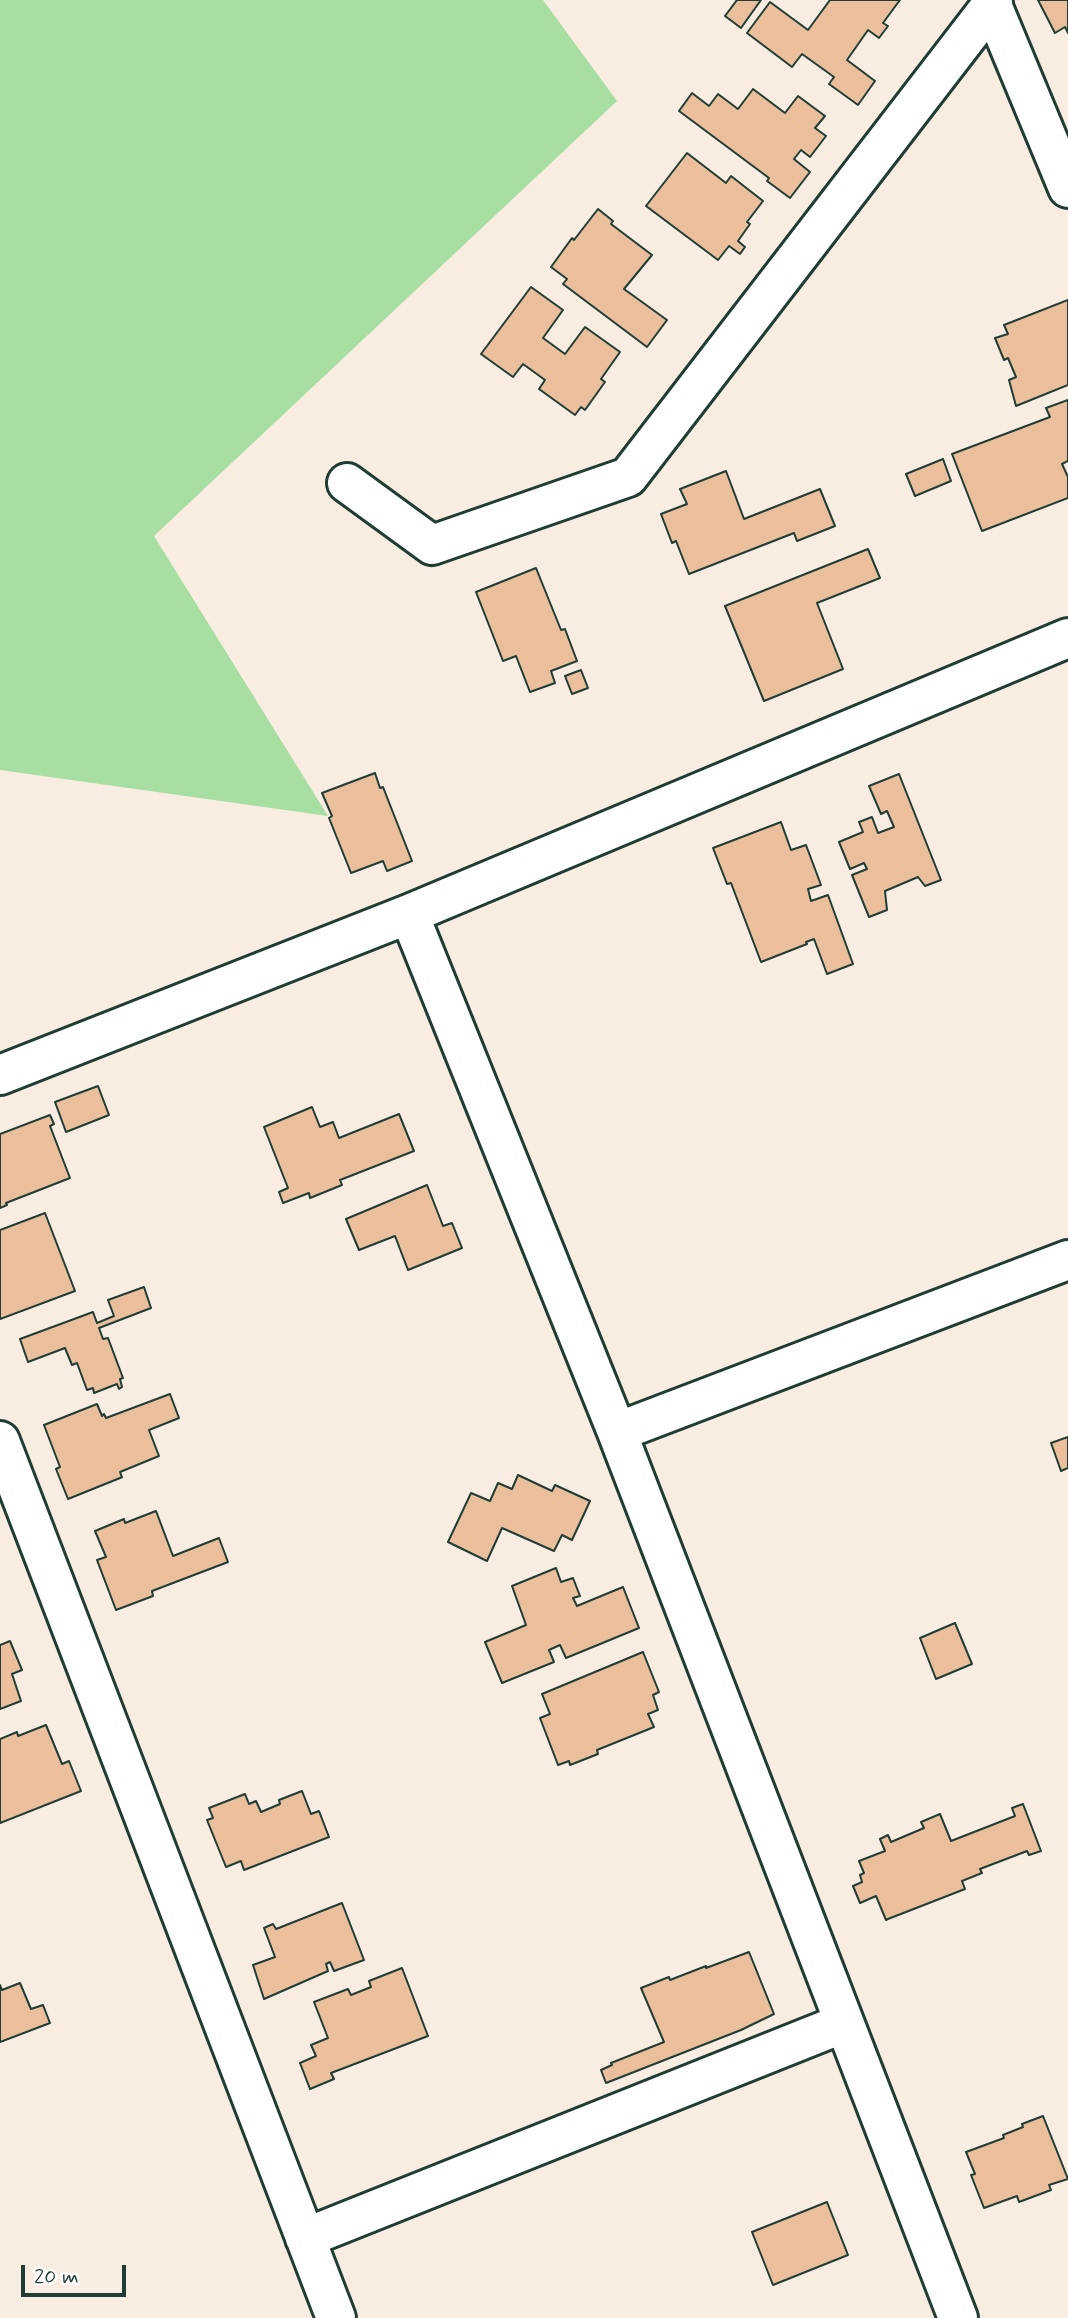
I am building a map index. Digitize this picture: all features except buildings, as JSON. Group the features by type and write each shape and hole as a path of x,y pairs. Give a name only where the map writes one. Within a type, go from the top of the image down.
{"street":[{"path":"991,2 1068,188"},
{"path":"347,484 432,545 628,477 991,2"},
{"path":"0,1075 410,914 1068,638"},
{"path":"410,914 617,1432 958,2318"},
{"path":"617,1432 1068,1260"},
{"path":"0,1441 336,2318"},
{"path":"305,2238 844,2023"}],"green space":[{"path":"0,0 543,0 617,101 154,536 328,816 0,770"}]}
